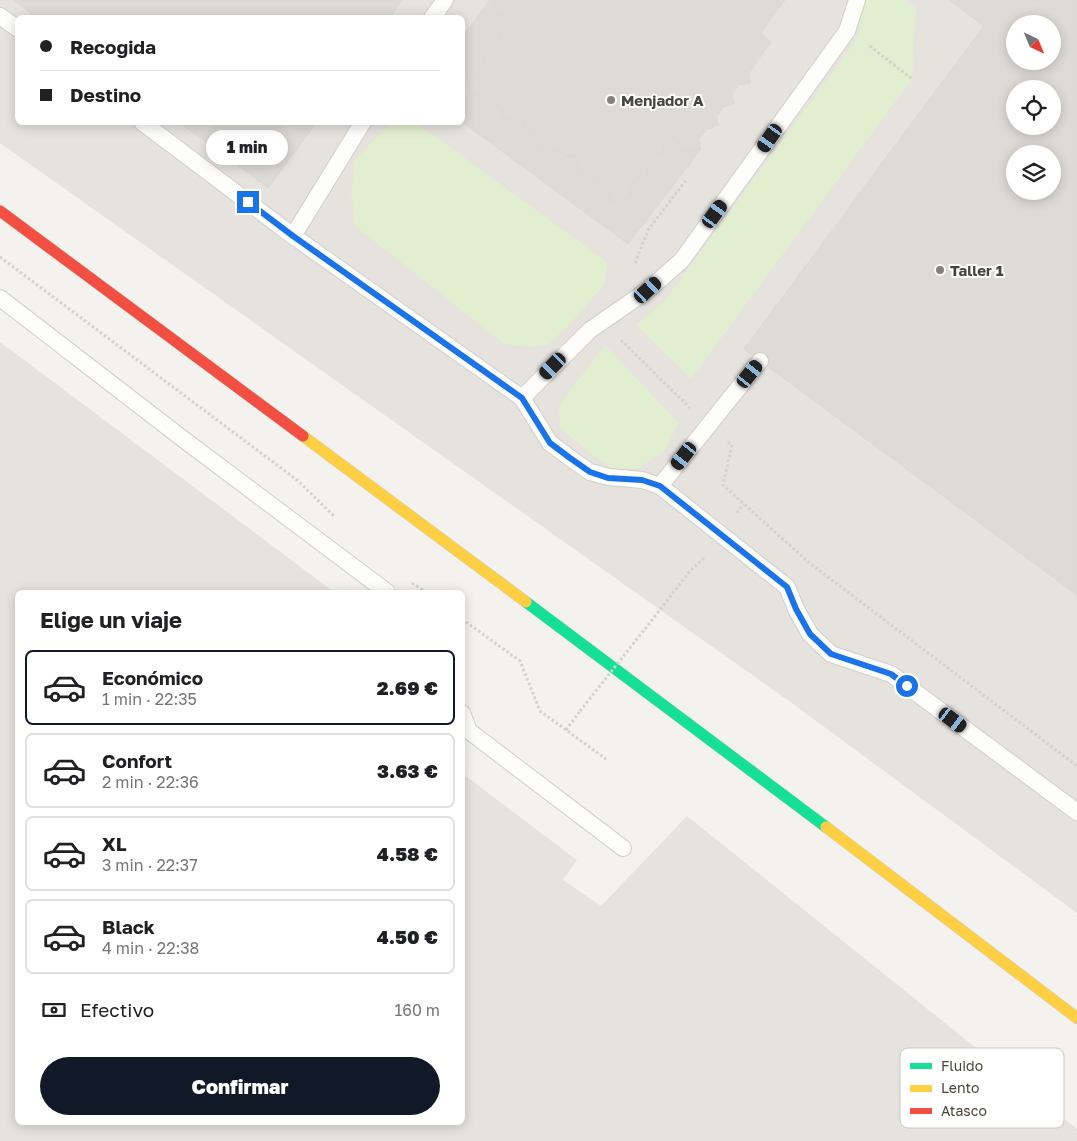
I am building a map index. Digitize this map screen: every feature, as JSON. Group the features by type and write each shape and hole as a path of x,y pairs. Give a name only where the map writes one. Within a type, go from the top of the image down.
{"street":[{"path":"0,211 696,728 1077,1018"}],"lane":[{"path":"434,15 445,0"},
{"path":"522,398 590,330 648,290 682,260 847,31 857,0"},
{"path":"0,16 15,27"},
{"path":"146,125 293,236 522,398 550,443 590,472 608,478 642,480 660,486 787,587 796,609 810,634 831,654 891,674 1077,812"},
{"path":"293,236 361,125"},
{"path":"0,298 183,439 384,590"},
{"path":"660,486 760,361"},
{"path":"465,720 470,731 623,848"}],"path":[{"path":"866,43 912,80"},
{"path":"634,267 648,230 687,179"},
{"path":"0,257 296,480 338,519"},
{"path":"620,309 617,336 708,426 732,445 723,485 807,561 1077,766"},
{"path":"566,730 690,571 704,558"},
{"path":"410,581 423,590"},
{"path":"465,621 520,661 540,711 606,759"}],"shaded area":[{"path":"0,0 1077,0 1077,913 789,701 0,143"},
{"path":"0,342 331,590 15,590 15,1125 465,1125 465,776 577,860 563,880 601,906 687,816 976,1048 900,1048 900,1128 1064,1128 1064,1119 1077,1129 1077,1141 0,1141"}],"green space":[{"path":"864,0 905,0 916,8 912,79 691,379 636,325 665,300 858,37"},
{"path":"394,125 420,125 607,262 604,285 571,323 548,345 531,347 504,344 355,226 351,192 355,160 385,128"},
{"path":"605,345 679,423 664,451 638,469 611,468 560,428 559,405"}],"building":[{"path":"13,0 402,0 392,15 33,15"},
{"path":"490,0 494,0 497,15 508,14 517,21 510,30 499,33 500,44 492,52 483,55 485,65 477,75 467,76 470,96 480,94 502,109 505,120 523,118 525,126 537,135 531,141 550,155 555,148 566,156 576,157 579,174 589,174 609,189 611,201 631,198 630,186 636,178 648,175 646,166 653,156 664,153 662,143 669,133 679,141 681,151 701,149 628,244 465,124 465,33"},
{"name":"Menjador A","path":"494,0 785,0 761,33 771,42 749,73 750,83 739,85 732,94 734,104 723,107 717,116 718,126 707,129 699,139 701,149 681,151 679,141 669,133 662,143 664,153 653,156 646,166 648,175 636,178 630,186 631,198 611,201 609,189 589,174 579,174 576,157 566,156 555,148 550,155 531,141 537,135 525,126 523,118 505,120 502,109 480,94 470,96 467,76 477,75 485,65 483,55 492,52 500,44 499,33 510,30 517,21 508,14 497,15"},
{"path":"949,0 1003,0 984,26"},
{"name":"Taller 1","path":"1003,0 1077,0 1077,595 744,349"},
{"path":"183,125 315,125 268,188"}],"traffic: fast":[{"path":"526,602 826,827"}],"traffic: slow":[{"path":"303,436 526,602"},
{"path":"826,827 1077,1018"}],"traffic: jam":[{"path":"0,211 303,436"}],"place":[{"name":"Menjador A","path":"611,100"},
{"name":"Taller 1","path":"940,270"}],"route":[{"path":"248,202 522,398 550,443 590,472 608,478 642,480 660,486 787,587 796,609 810,634 831,654 891,674 907,686"}]}
